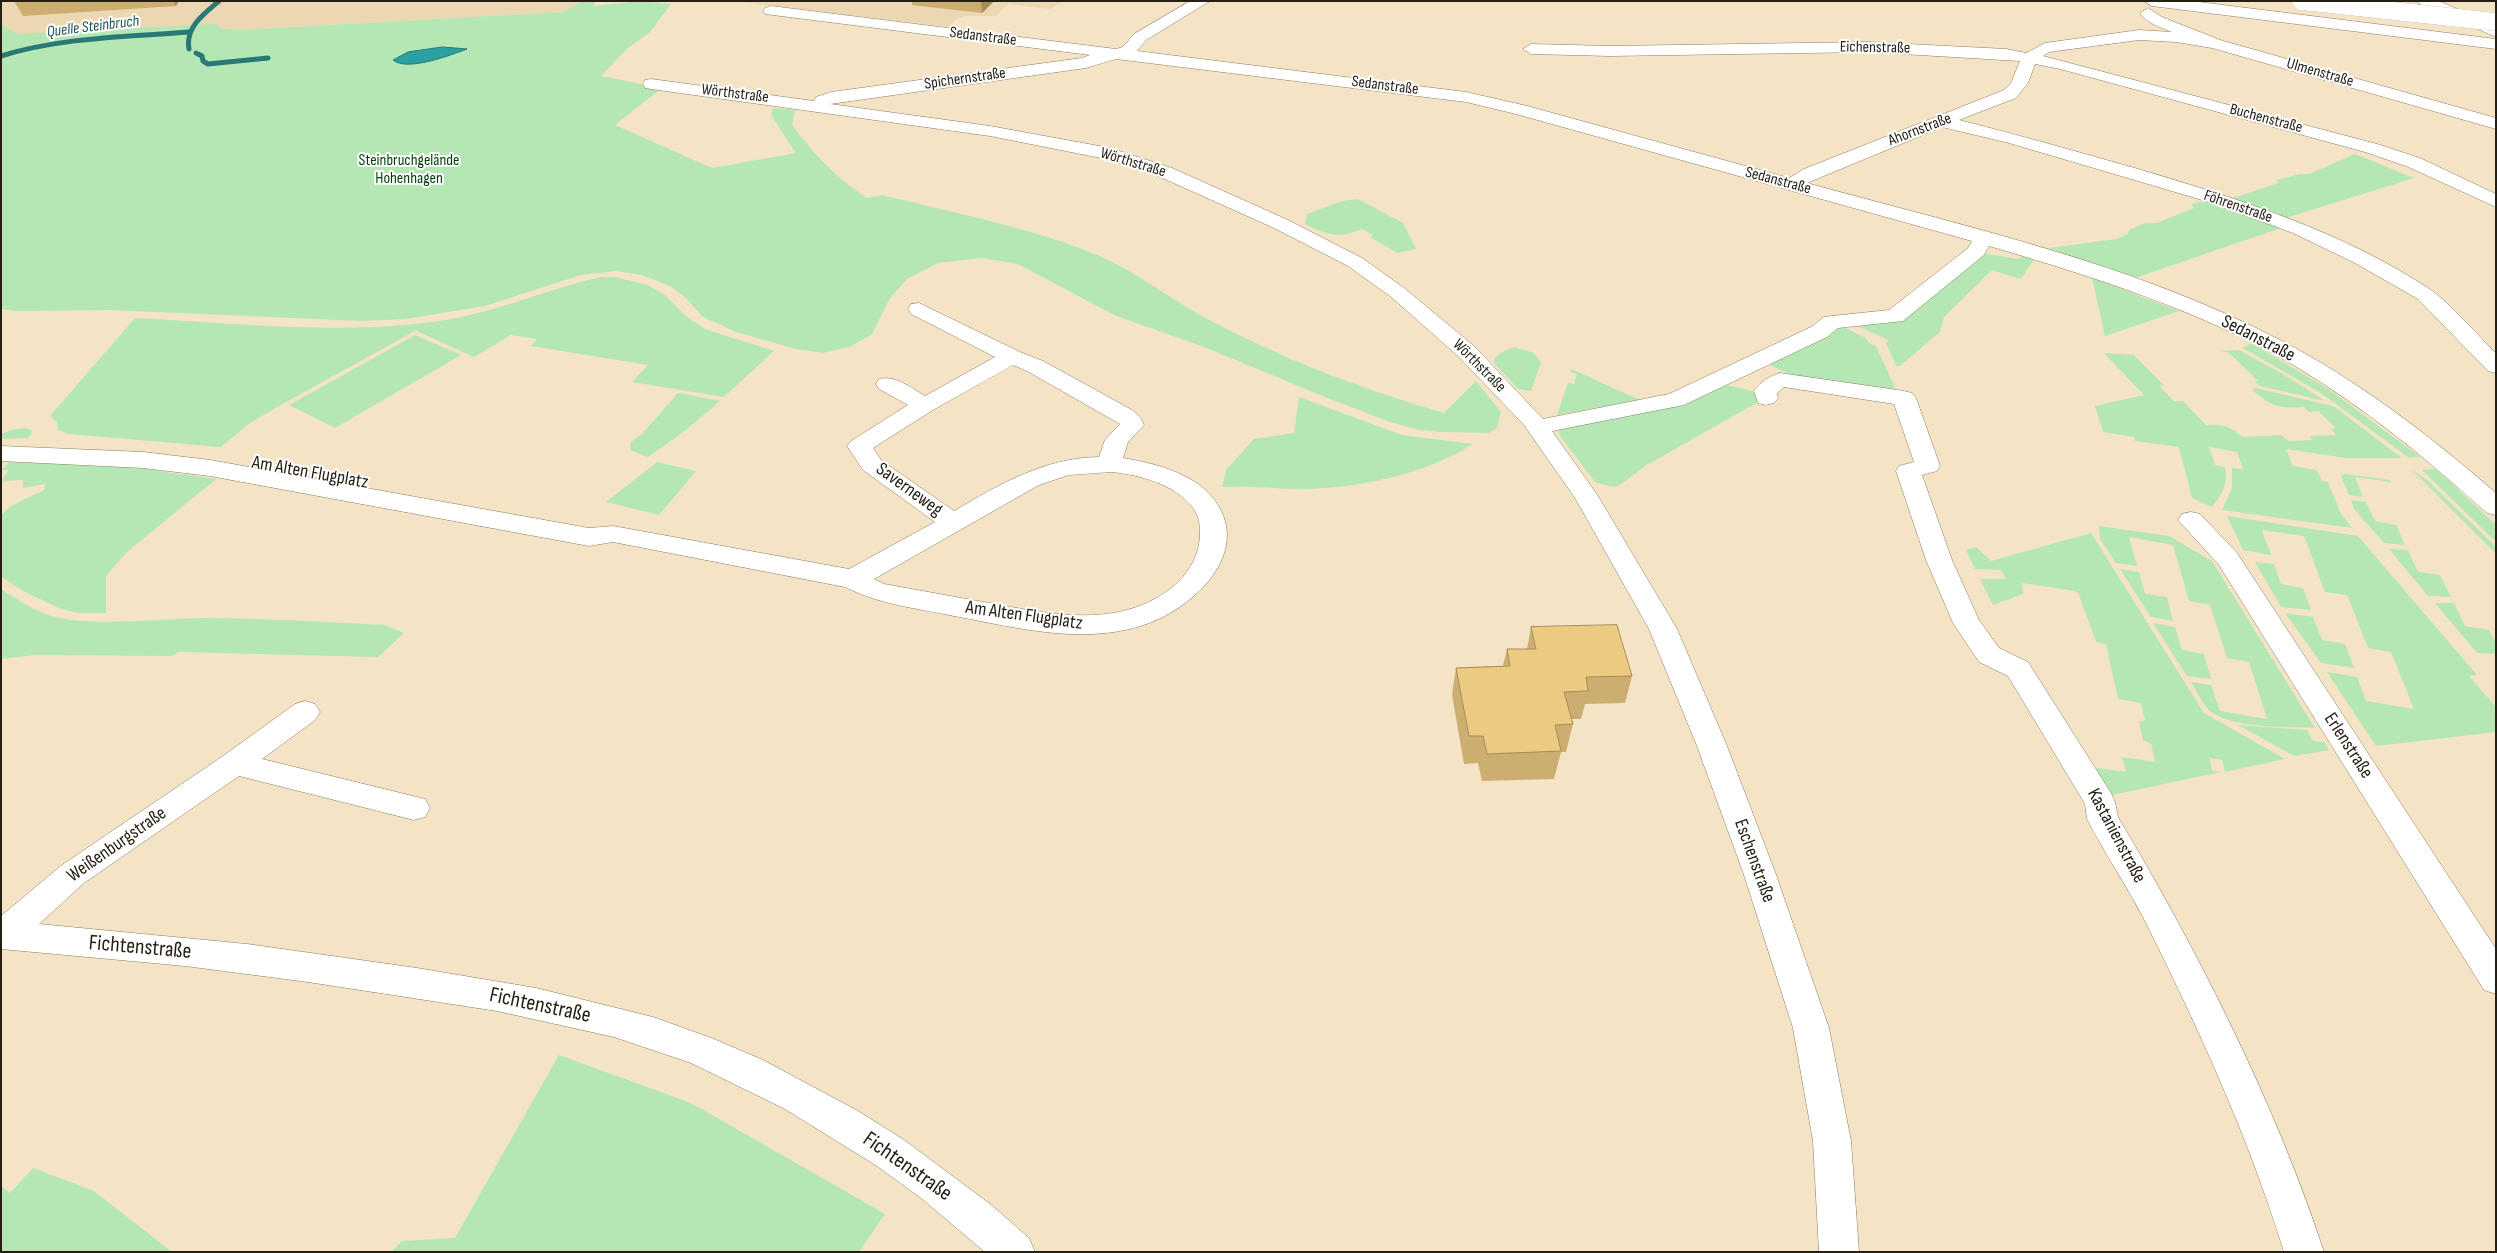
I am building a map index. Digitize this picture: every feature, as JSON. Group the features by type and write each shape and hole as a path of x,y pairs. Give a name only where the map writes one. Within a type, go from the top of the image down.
{"street":[{"path":"1117,54 1129,50 1140,37 1202,1"},
{"path":"2189,1 2360,24 2496,38"},
{"path":"2244,1 2496,32"},
{"path":"2302,1 2496,21"},
{"path":"2352,1 2447,7 2496,32"},
{"path":"2379,4 2400,1"},
{"path":"2426,1 2474,13 2496,21"},
{"path":"2150,7 2496,44"},
{"name":"Ulmenstraße","path":"2150,7 2156,20 2214,43 2496,124"},
{"name":"Sedanstraße","path":"771,11 1466,97 1792,184 1983,238 2158,293 2211,315 2273,345 2337,383 2412,435 2446,462 2496,507"},
{"path":"2474,13 2496,13"},
{"path":"2030,58 2038,50 2045,48 2129,36 2176,37 2214,43"},
{"name":"Eichenstraße","path":"1531,49 1870,48 1988,52 2030,58"},
{"name":"Spichernstraße","path":"812,105 831,97 1086,63 1117,54"},
{"name":"Ahornstraße","path":"1792,184 1811,173 2004,97 2017,89 2030,58"},
{"name":"Buchenstraße","path":"2030,58 2098,74 2371,148 2413,162 2496,201"},
{"name":"Wörthstraße","path":"651,84 812,105 1054,142 1110,154 1174,176 1281,224 1355,262 1397,292 1466,351 1537,427 1586,496"},
{"name":"Föhrenstraße","path":"1943,122 2014,139 2216,198 2300,229 2383,270 2425,294 2496,366"},
{"path":"1537,427 1676,400 1819,332 1832,322 1896,316 1977,251 1983,238"},
{"path":"919,310 1012,357 1036,366 1124,414 1132,422 1132,425 1117,440 1109,464"},
{"name":"Saverneweg","path":"953,522 872,465 860,446 925,405 1012,357"},
{"name":"Kastanienstraße","path":"1766,398 1765,392 1780,380 1904,398 1928,466 1908,471 1935,551 1968,623 1989,654 2018,669 2100,802 2103,819 2157,912 2237,1079 2292,1214 2304,1252"},
{"path":"887,384 925,405"},
{"name":"Am Alten Flugplatz","path":"1,444 88,444 216,456 597,525 613,534"},
{"name":"Am Alten Flugplatz","path":"1,453 143,460 210,468 589,536 613,534 852,579 878,592 1046,623 1094,626 1116,623 1152,611 1182,594 1202,573 1213,547 1210,520 1204,504 1178,483 1157,473 1109,464 1089,464 1056,470 1010,489 852,579"},
{"name":"Eschenstraße","path":"1586,496 1663,629 1712,746 1762,881 1810,1028 1832,1141 1839,1252"},
{"name":"Erlenstraße","path":"2191,520 2228,560 2496,979"},
{"name":"Weißenburgstraße","path":"2,935 73,874 237,762 305,712"},
{"path":"237,762 250,768 414,808"},
{"name":"Fichtenstraße","path":"2,935 259,960 450,988 576,1011 654,1033 710,1054 769,1082 884,1148 946,1193 1015,1252"}],"shaded area":[{"path":"1,1 582,1 565,12 239,30 17,34 1,25"},
{"path":"734,1 1064,1 1050,9 1008,4 996,16 964,16 955,20 949,27"}],"green space":[{"name":"Steinbruchgelände Hohenhagen","path":"582,1 596,1 593,6 641,1 671,4 650,32 628,48 601,76 662,88 615,125 712,168 796,153 771,115 773,108 795,110 792,125 817,156 835,174 867,198 882,195 991,221 1071,245 1111,261 1189,309 1260,345 1351,383 1413,404 1444,413 1476,381 1501,412 1497,428 1489,433 1442,432 1420,430 1390,422 1204,347 1114,315 1018,264 982,258 938,263 907,279 890,298 872,334 852,346 823,353 796,349 736,332 703,317 685,297 670,286 642,275 617,271 581,275 485,306 406,319 361,321 111,310 15,311 1,309 1,24 17,34 217,24 222,29 239,30 564,12"},
{"path":"2355,154 2414,178 2286,218 2233,198 2278,183 2276,180 2300,174 2309,174"},
{"path":"1358,199 1403,223 1416,249 1397,253 1370,237 1373,235 1362,229 1340,235 1326,233 1305,224 1307,214 1342,201"},
{"path":"2206,201 2281,228 2135,278 2049,248 2117,239 2127,234 2129,230 2145,223 2157,223 2194,208 2191,204"},
{"path":"1982,253 2018,259 2022,256 2034,259 2021,279 1992,270 1944,317 1940,332 1900,366 1896,366 1886,342 1889,340 1857,326 1858,324 1902,320"},
{"path":"600,277 615,277 648,285 665,295 686,316 705,329 774,351 724,397 632,382 648,365 531,346 537,339 511,335 474,357 412,329 415,331 247,425 221,447 68,434 58,430 57,422 50,416 135,318 330,328 408,325 466,316"},
{"path":"2092,278 2179,311 2105,336"},
{"path":"1841,326 1866,338 1869,343 1876,346 1895,388 1885,393 1803,380 1765,363"},
{"path":"415,335 461,355 335,428 289,405"},
{"path":"2251,343 2330,390 2420,457 2409,458 2321,393 2243,348"},
{"path":"1514,347 1534,353 1541,362 1531,391 1518,389 1494,363 1494,359 1500,353"},
{"path":"2239,350 2281,373 2325,401 2260,386 2255,382 2258,381 2228,352 2216,351"},
{"path":"2104,353 2134,355 2164,385 2159,386 2174,401 2183,401 2206,425 2226,426 2242,437 2281,435 2288,441 2313,440 2310,436 2336,435 2331,429 2336,428 2318,411 2309,412 2304,407 2281,407 2275,405 2264,400 2252,390 2255,388 2333,406 2402,458 2346,458 2286,449 2293,466 2317,470 2322,481 2328,482 2341,514 2352,528 2222,510 2232,488 2232,468 2243,469 2237,452 2209,447 2215,465 2225,467 2226,473 2224,488 2212,507 2192,498 2179,447 2135,441 2134,437 2103,432 2095,406 2144,395"},
{"path":"1571,369 1640,400 1557,415 1568,383 1574,384 1577,374 1570,372"},
{"path":"1724,384 1762,396 1760,401 1645,466 1620,485 1613,487 1595,482 1560,436 1558,428"},
{"path":"678,393 720,401 686,430 648,457 630,450 631,442 642,434"},
{"path":"1299,397 1402,435 1473,444 1454,455 1412,472 1346,486 1302,489 1222,487 1226,470 1254,439 1294,433"},
{"path":"26,428 31,430 32,433 28,438 1,439 1,434 14,429"},
{"path":"9,462 131,467 216,479 127,552 106,576 106,613 78,613 59,608 23,591 1,577 1,515 11,506 44,490 45,484 23,488 23,480 1,481 9,470 2,470"},
{"path":"657,462 696,471 659,515 606,502"},
{"path":"2411,469 2428,481 2496,547 2496,554"},
{"path":"2436,469 2496,525 2496,542 2422,470"},
{"path":"2345,474 2390,480 2391,482 2355,477 2363,497 2349,495 2341,476"},
{"path":"2351,500 2366,502 2375,521 2396,525 2405,545 2384,543 2354,509"},
{"path":"2227,516 2358,536 2477,675 2469,676 2496,707 2496,732 2376,746 2327,672 2357,677 2366,701 2414,709 2391,652 2368,648 2347,595 2325,592 2304,536 2262,530 2271,555 2243,550"},
{"path":"2099,526 2169,536 2212,561 2315,728 2245,724 2219,717 2210,711 2191,682 2211,685 2220,711 2267,719 2249,662 2227,658 2210,605 2189,601 2173,545 2129,537 2137,566 2116,563 2100,539"},
{"path":"2091,533 2204,713 2285,759 2225,772 2222,760 2209,758 2212,771 2221,772 2107,796 2090,769 2099,768 2126,772 2122,757 2155,762 2151,744 2143,740 2139,722 2145,720 2141,703 2118,699 2106,644 2096,642 2079,594 2075,591 2022,583 2023,594 1993,605 1980,579 2006,579 2001,570 1975,569 1966,550 1976,547 1991,561"},
{"path":"2389,549 2408,550 2418,572 2440,575 2451,597 2428,596"},
{"path":"2255,562 2274,564 2281,584 2303,588 2311,610 2281,607"},
{"path":"2120,569 2139,572 2145,594 2167,597 2173,621 2151,617"},
{"path":"1,589 37,611 66,619 105,622 203,618 272,619 385,625 404,633 378,657 178,652 173,656 35,655 1,659"},
{"path":"2435,603 2454,603 2465,626 2489,630 2496,643 2496,654 2477,653"},
{"path":"2285,613 2313,617 2322,640 2345,644 2354,668 2321,663"},
{"path":"2153,623 2175,627 2182,650 2204,654 2211,679 2187,676"},
{"path":"2238,725 2307,730 2313,741 2324,742 2329,750 2294,756"},
{"path":"559,1055 691,1103 885,1214 859,1252 391,1252 402,1241 455,1238"},
{"path":"33,1168 94,1191 172,1252 1,1252 1,1186 10,1193"}],"water":[{"path":"443,47 467,49 418,63 408,64 393,60 408,52"}],"building":[{"path":"1617,625 1632,676 1586,677 1588,691 1564,692 1573,724 1555,725 1561,751 1487,754 1483,736 1469,736 1456,668 1510,666 1507,649 1536,649 1531,627"}],"waterway":[{"path":"189,49 190,34 193,28 202,16 219,1"},
{"name":"Quelle Steinbruch","path":"1,56 71,41 189,32"},
{"path":"196,53 202,56 203,61 208,64 268,58"}]}
